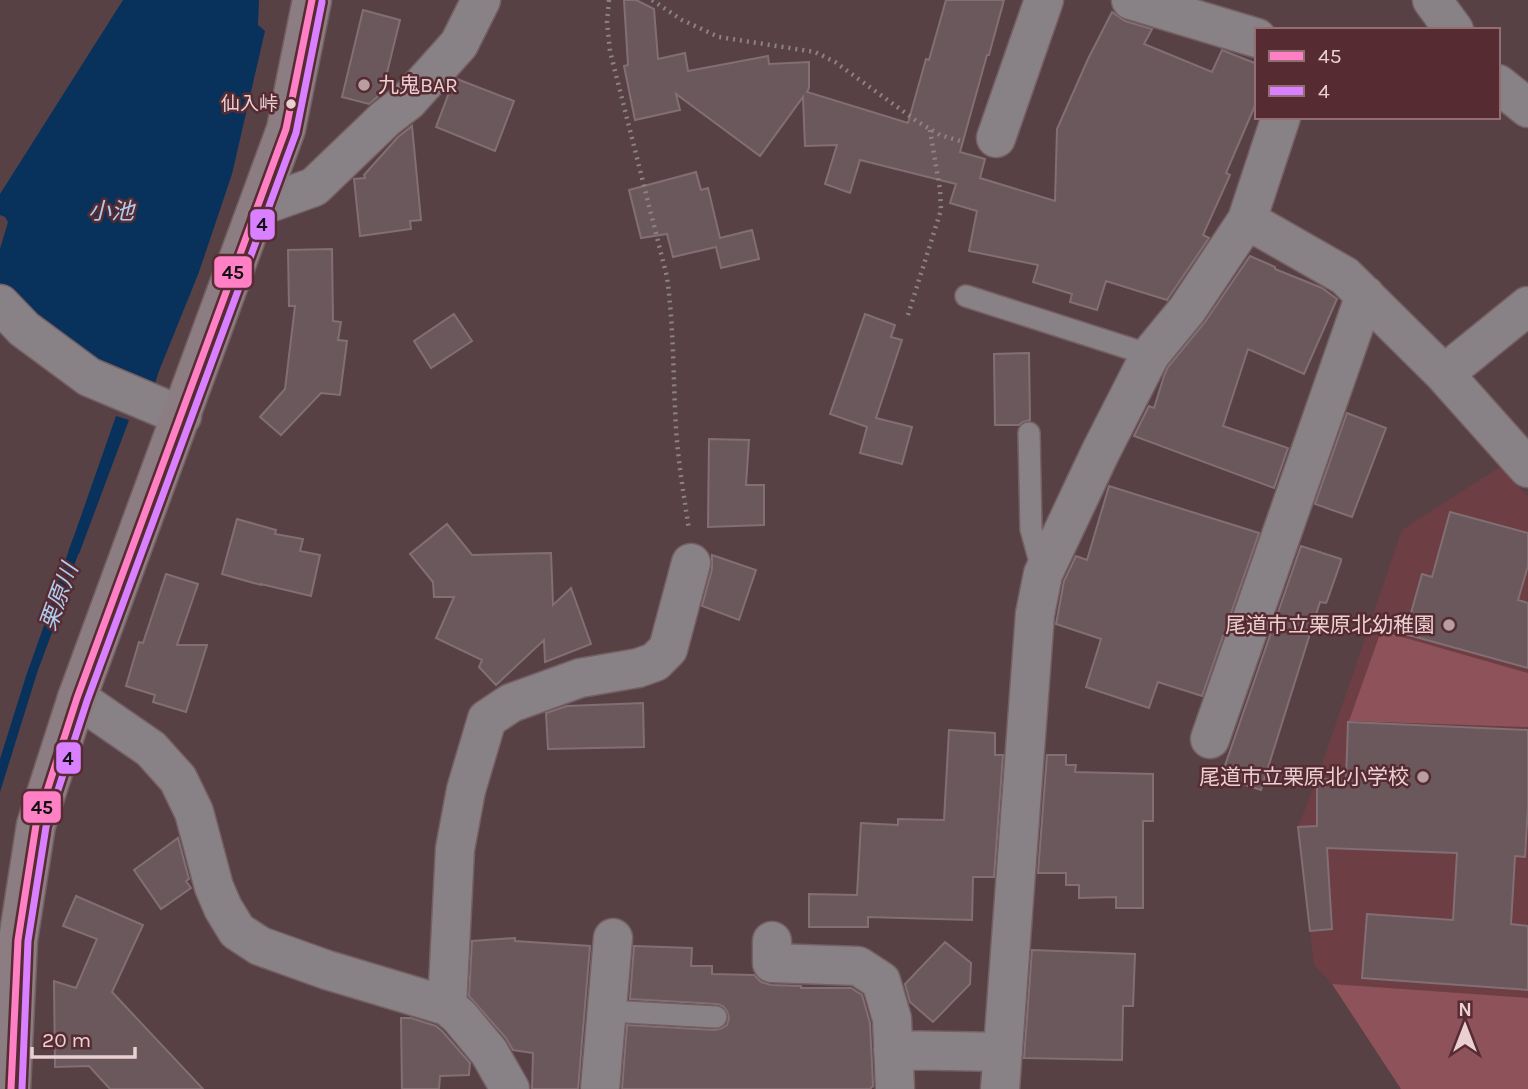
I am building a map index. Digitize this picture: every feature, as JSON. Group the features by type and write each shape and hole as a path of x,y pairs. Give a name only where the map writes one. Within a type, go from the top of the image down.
{"highway":[{"path":"11,1089 18,940 36,825 78,698 286,129 312,0"}],"street":[{"path":"258,207 314,187 386,118 408,101 458,44 481,0"},
{"path":"981,140 1044,0"},
{"path":"1131,0 1255,37"},
{"path":"1432,0 1453,28"},
{"path":"1500,86 1528,108"},
{"path":"893,1050 1002,1071 1035,614 1043,575 1100,453 1150,355 1187,310 1247,220 1279,119"},
{"path":"1247,220 1346,276 1444,374 1528,468"},
{"path":"1210,738 1365,295"},
{"path":"0,304 24,329 89,377 182,416"},
{"path":"1444,374 1528,306"},
{"path":"447,1006 455,849 466,790 487,719 512,703 580,678 638,668 655,662 668,649 691,563"},
{"path":"78,698 151,749 178,779 194,812 214,887 237,931 271,950 447,1006 489,1052 510,1089"},
{"path":"600,1089 613,938"},
{"path":"772,940 772,963 858,966 881,981 892,1019 895,1088"}],"lane":[{"path":"966,296 1150,355"},
{"path":"1029,433 1031,529 1043,575"},
{"path":"607,1011 716,1017"}],"path":[{"path":"609,0 607,23 610,51 667,278 672,313 677,437 693,552 691,563"},
{"path":"652,0 682,20 719,37 815,52 835,62 930,130 940,135 981,140"},
{"path":"908,316 941,210 930,130"}],"shaded area":[{"name":"尾道市立栗原北小学校","path":"1500,467 1528,496 1528,1089 1401,1089 1332,984 1314,965 1298,827 1402,530"},
{"path":"1381,631 1528,673 1528,727 1349,721"},
{"path":"1332,984 1528,998 1528,1089 1401,1089"}],"water":[{"name":"小池","path":"123,0 259,0 258,25 265,31 232,174 199,272 153,390 118,375 0,289 0,249 8,222 0,215 0,194"},
{"path":"116,416 129,420 79,554 68,553"},
{"path":"57,589 66,595 38,670 0,792 0,759"}],"building":[{"path":"624,0 636,0 654,9 658,59 685,53 688,71 768,56 769,64 809,62 807,92 908,123 946,0 1004,0 960,152 985,159 980,178 1055,201 1057,129 1112,12 1125,21 1152,29 1144,44 1212,72 1222,50 1255,63 1255,106 1226,173 1230,175 1203,235 1209,238 1167,300 1106,281 1097,310 1070,302 1072,294 1033,282 1038,265 969,251 977,211 950,203 956,184 860,160 850,193 825,184 837,145 805,146 803,97 760,156 676,94 680,110 635,120 624,66 628,65"},
{"path":"363,10 400,20 382,93 369,104 342,97"},
{"path":"457,79 514,101 495,151 436,127 452,85"},
{"path":"412,126 421,220 410,221 411,229 360,236 354,179 365,178 364,175 398,137"},
{"path":"696,172 701,190 708,188 720,238 752,230 759,259 721,268 716,247 673,257 667,234 641,238 629,190"},
{"path":"332,249 333,321 341,322 338,340 347,341 340,395 321,393 281,435 260,417 285,389 295,306 289,306 288,250"},
{"path":"1250,256 1322,288 1337,299 1304,374 1248,349 1223,426 1288,448 1274,488 1134,436 1149,406 1154,408 1168,367 1205,322"},
{"path":"454,314 472,341 431,368 414,341"},
{"path":"865,314 895,325 891,337 902,340 876,418 912,427 902,464 860,453 867,427 830,414"},
{"path":"1029,353 1030,420 1019,425 995,425 994,354"},
{"path":"1347,413 1386,428 1352,517 1315,504"},
{"path":"709,439 749,440 746,485 764,485 764,525 708,527"},
{"path":"1109,486 1259,533 1202,696 1158,682 1149,708 1086,687 1101,639 1056,624 1064,581 1076,556 1087,560"},
{"path":"1450,512 1528,533 1528,566 1518,600 1528,603 1528,668 1405,634 1422,574 1432,577"},
{"path":"237,519 276,530 275,534 303,539 300,551 320,555 311,596 222,574"},
{"path":"447,524 472,555 551,553 553,605 571,588 591,644 545,662 544,640 496,685 479,667 482,660 436,638 454,597 434,597 433,582 410,554"},
{"path":"1301,546 1341,561 1326,603 1320,602 1261,790 1221,777"},
{"path":"712,555 756,570 739,620 702,606 712,569"},
{"path":"166,574 198,584 177,645 207,645 186,712 153,702 155,695 126,686 139,642 143,643"},
{"path":"643,703 644,747 548,749 546,713 567,706"},
{"path":"1348,722 1528,730 1525,857 1515,856 1511,924 1528,926 1528,990 1362,978 1367,914 1453,920 1457,853 1327,848 1332,929 1310,931 1298,827 1317,826 1317,779 1346,779"},
{"path":"949,730 995,733 995,755 1003,755 994,877 973,877 972,920 868,917 868,927 809,927 809,894 857,895 861,823 898,825 898,819 944,820"},
{"path":"1047,755 1066,755 1066,765 1076,765 1075,772 1153,774 1153,821 1143,821 1143,908 1116,908 1116,897 1079,898 1079,885 1066,885 1066,873 1038,873"},
{"path":"178,838 189,879 186,881 191,888 161,909 134,870"},
{"path":"76,896 143,925 112,992 203,1089 110,1089 89,1066 55,1067 54,981 76,988 97,939 63,926"},
{"path":"515,938 515,941 590,946 578,1089 532,1089 533,1053 513,1050 506,1038 469,996 472,941"},
{"path":"945,942 971,963 970,984 933,1022 910,1002 905,984"},
{"path":"634,946 692,948 691,966 712,966 712,974 754,975 761,982 771,985 851,988 862,995 870,1023 873,1086 870,1089 622,1089 627,1025 715,1030 727,1025 729,1018 723,1006 717,1004 630,999"},
{"path":"1032,950 1135,954 1133,1006 1123,1006 1122,1060 1024,1058"},
{"path":"401,1018 411,1018 436,1026 470,1063 469,1075 440,1076 439,1089 402,1089"}],"waterway":[{"name":"栗原川","path":"56,603 77,542"}],"transit line":[{"name":"45","path":"11,1089 18,940 36,825 77,698 286,129 312,0"},
{"name":"4","path":"22,1089 28,941 46,827 87,701 296,133 322,2"}],"place":[{"name":"九鬼BAR","path":"364,85"},
{"name":"仙入峠","path":"291,104"},
{"name":"尾道市立栗原北幼稚園","path":"1449,625"},
{"name":"尾道市立栗原北小学校","path":"1423,777"}]}
